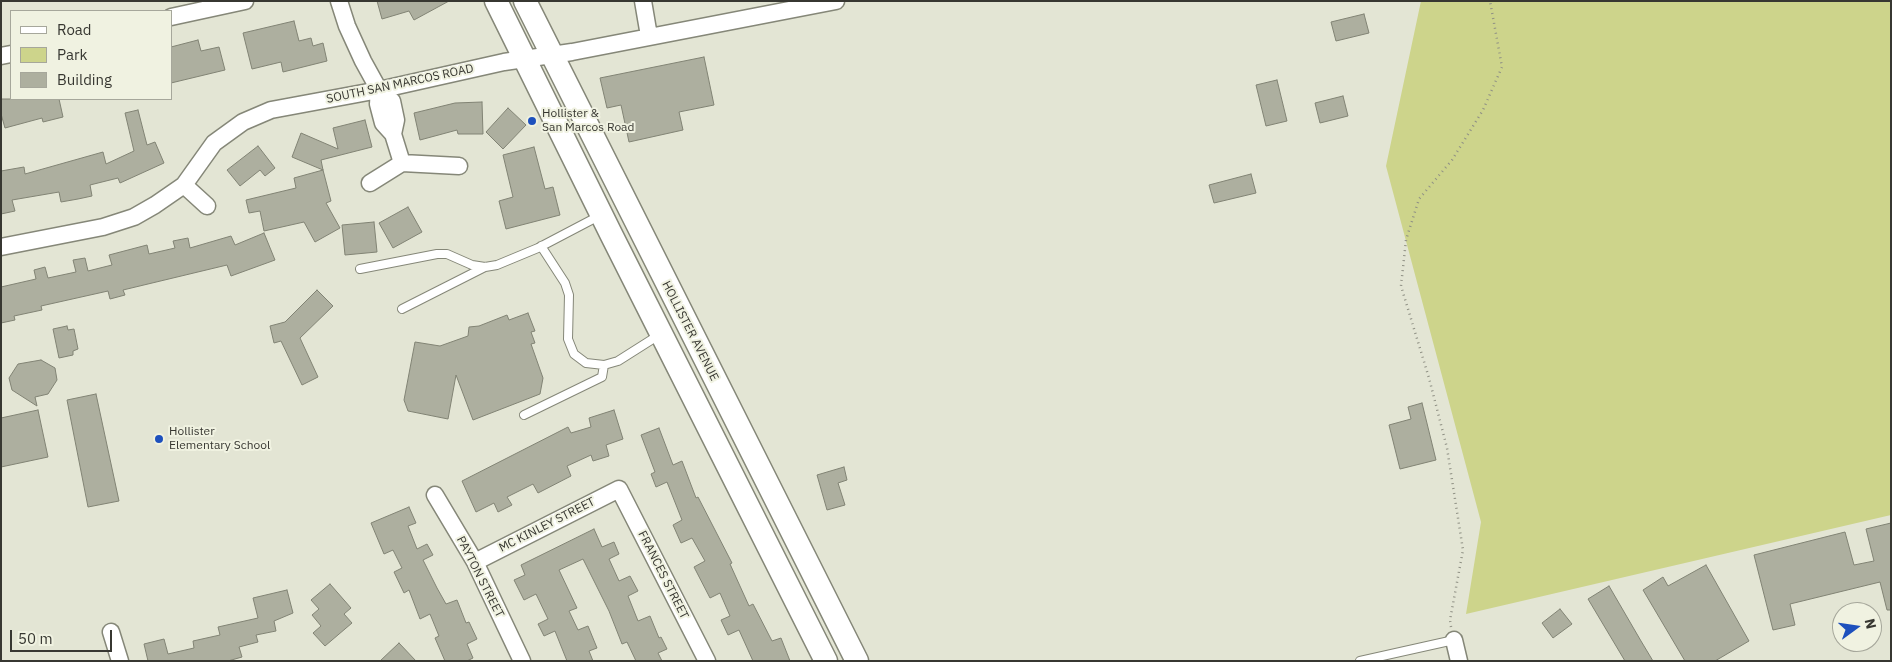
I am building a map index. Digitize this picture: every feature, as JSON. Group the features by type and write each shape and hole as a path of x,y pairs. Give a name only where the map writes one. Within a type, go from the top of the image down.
{"main road":[{"path":"496,1 601,215 826,661"},
{"name":"HOLLISTER AVENUE","path":"525,1 856,661"}],"street":[{"path":"172,17 245,1"},
{"path":"339,1 346,26 379,90 378,104 383,123 393,134 402,163"},
{"path":"643,1 649,36"},
{"name":"SOUTH SAN MARCOS ROAD","path":"1,247 103,226 134,217 184,185 214,143 243,122 270,110 379,90 525,58 836,1"},
{"path":"370,184 402,163 459,166"},
{"path":"184,185 207,206"},
{"name":"MC KINLEY STREET","path":"475,562 619,489"},
{"name":"FRANCES STREET","path":"619,489 707,661"},
{"name":"PAYTON STREET","path":"435,495 475,562 522,661"},
{"path":"111,632 120,661"},
{"path":"1454,640 1459,661"}],"lane":[{"path":"402,309 485,267 514,259 601,215"},
{"path":"541,246 565,283 569,295 568,339 574,354 586,363 604,365 618,361 661,334"},
{"path":"360,269 437,254 447,254 461,262 485,267"},
{"path":"524,415 602,377 604,365"},
{"path":"1360,661 1378,659 1454,640"}],"path":[{"path":"1454,640 1450,620 1463,550 1447,448 1429,378 1401,286 1406,240 1419,199 1458,152 1483,110 1502,67 1490,1"}],"green space":[{"path":"1421,1 1891,1 1891,515 1466,614 1481,522 1386,166"}],"building":[{"path":"377,1 449,1 414,20 409,11 382,19"},
{"path":"1364,14 1369,33 1336,41 1331,22"},
{"path":"294,21 299,41 311,38 313,46 323,43 327,61 283,72 281,62 252,69 243,33"},
{"path":"198,40 201,51 219,47 225,70 172,83 172,47"},
{"path":"704,57 714,105 679,112 683,130 629,142 621,105 607,108 600,78"},
{"path":"1277,80 1287,121 1266,126 1256,85"},
{"path":"1343,96 1348,116 1320,123 1315,103"},
{"path":"1,99 59,100 63,117 43,122 42,118 5,128 1,114"},
{"path":"482,102 483,134 458,134 457,130 420,140 414,113 455,103"},
{"path":"508,108 526,125 503,149 486,132"},
{"path":"138,110 147,145 155,142 164,163 120,183 118,178 90,185 92,196 61,202 59,192 12,200 15,211 1,214 1,171 24,167 25,174 103,152 106,164 134,151 125,113"},
{"path":"365,120 372,147 321,160 323,170 292,157 301,133 338,149 333,128"},
{"path":"258,146 275,168 265,176 260,170 240,186 227,170"},
{"path":"534,147 545,189 553,187 560,215 506,229 499,201 513,197 503,155"},
{"path":"323,170 331,201 326,203 340,228 315,242 304,222 264,231 260,211 249,213 246,200 296,188 294,178"},
{"path":"1251,174 1256,193 1214,203 1209,185"},
{"path":"408,207 422,232 393,248 379,223"},
{"path":"374,222 377,252 345,255 342,225"},
{"path":"264,233 275,260 231,276 227,265 123,290 125,295 110,299 108,291 41,306 42,310 14,316 15,320 1,323 1,287 36,279 34,270 45,267 48,278 76,272 73,260 85,258 88,271 112,265 109,255 147,245 149,254 175,248 173,241 188,238 190,248 231,236 235,245"},
{"path":"317,290 333,306 300,338 318,377 302,385 281,341 274,343 270,326 285,322"},
{"path":"528,313 535,331 531,332 535,343 531,344 543,378 540,394 473,420 456,375 448,419 408,411 404,400 415,342 440,346 468,336 469,327 479,326 507,315 509,320"},
{"path":"67,326 68,330 74,329 78,349 73,351 73,355 59,358 53,329"},
{"path":"41,360 55,368 57,380 48,394 35,397 37,406 12,390 9,378 18,364"},
{"path":"96,394 119,501 88,507 67,400"},
{"path":"1422,403 1436,460 1400,469 1389,425 1411,419 1408,407"},
{"path":"38,410 48,457 1,467 1,418"},
{"path":"614,410 623,439 606,445 609,456 593,461 591,455 567,466 571,476 538,493 533,484 507,497 512,505 498,512 494,503 476,512 462,481 568,427 571,433 591,427 589,418"},
{"path":"659,428 673,465 682,461 696,498 698,497 732,563 730,564 749,606 753,604 772,641 781,638 790,661 753,661 739,630 728,635 721,620 730,616 720,593 710,598 694,567 705,561 692,538 681,543 673,525 682,520 667,482 656,487 651,474 655,472 641,435"},
{"path":"844,467 847,480 838,483 845,505 827,510 817,475"},
{"path":"409,507 416,523 408,526 417,549 427,544 433,555 423,560 437,588 446,604 457,600 466,623 469,622 477,639 467,644 473,658 467,661 445,661 435,638 439,636 430,614 420,619 409,590 404,593 394,572 402,568 393,550 384,554 371,523"},
{"path":"1891,523 1891,610 1887,610 1880,582 1790,604 1795,625 1773,630 1754,555 1845,532 1854,565 1874,561 1866,529"},
{"path":"594,529 602,547 614,542 619,554 609,559 619,581 630,576 638,591 628,596 638,621 650,616 659,638 661,637 667,649 658,653 662,661 636,661 627,642 622,644 609,611 583,559 559,570 577,608 569,611 578,630 588,626 597,648 589,651 593,661 567,661 555,631 544,636 538,624 548,619 536,594 524,600 514,580 525,575 521,565"},
{"path":"1706,565 1749,641 1715,661 1685,661 1643,590 1663,577 1668,586"},
{"path":"330,584 351,608 344,614 352,623 325,646 313,633 321,626 312,615 319,609 311,600"},
{"path":"1609,586 1653,661 1625,661 1588,599"},
{"path":"287,590 293,613 274,621 276,631 256,635 258,642 239,647 242,657 228,661 148,661 144,644 164,639 168,654 194,648 193,641 220,635 218,627 258,618 253,598"},
{"path":"1560,609 1572,624 1553,638 1542,623"},
{"path":"399,643 416,661 380,661"}],"place":[{"name":"Hollister & San Marcos Road","path":"532,121"},
{"name":"Hollister Elementary School","path":"159,439"}]}
